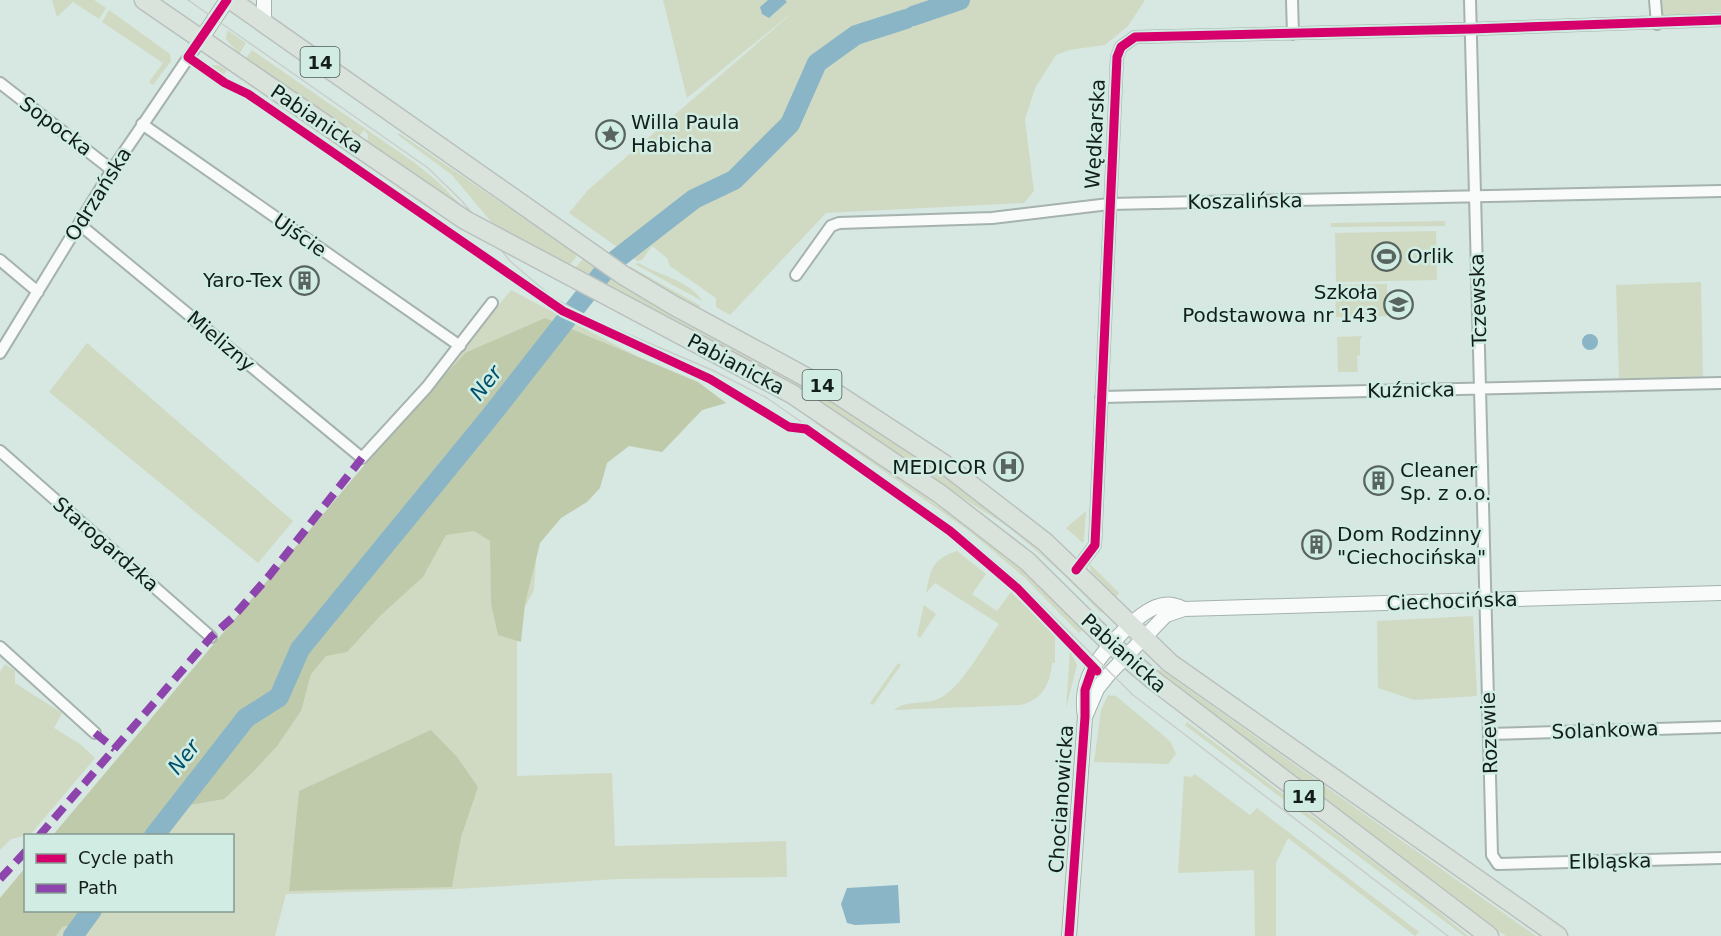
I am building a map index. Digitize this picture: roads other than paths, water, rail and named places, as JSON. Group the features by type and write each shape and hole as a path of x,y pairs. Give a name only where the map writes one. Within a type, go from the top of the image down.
{"main road":[{"name":"Pabianicka","path":"144,0 465,220 792,394 940,494 1027,561 1119,651 1211,727 1489,936"},
{"name":"Pabianicka","path":"231,0 623,275 869,414 944,464 1011,514 1076,570 1170,663 1558,936"}],"street":[{"path":"201,39 227,0"},
{"path":"264,0 264,23"},
{"path":"1292,0 1293,34"},
{"name":"Tczewska","path":"1470,0 1484,600"},
{"path":"1655,0 1657,24"},
{"name":"Wędkarska","path":"1076,570 1095,545 1117,57 1128,40 1135,37 1657,24 1721,20"},
{"name":"Odrzańska","path":"0,353 112,170 201,39"},
{"name":"Sopocka","path":"0,83 112,170"},
{"name":"Ujście","path":"142,124 460,346"},
{"name":"Koszalińska","path":"796,275 835,223 992,218 1109,204 1721,191"},
{"name":"Mielizny","path":"79,224 362,458 460,346"},
{"path":"0,260 38,292"},
{"path":"460,346 492,303"},
{"name":"Kuźnicka","path":"1101,397 1721,383"},
{"name":"Starogardzka","path":"0,451 211,637"},
{"name":"Ciechocińska","path":"1137,631 1184,609 1721,593"},
{"name":"Rozewie","path":"1484,600 1492,855 1498,864"},
{"name":"Chocianowicka","path":"1069,936 1085,717 1097,689 1119,651 1137,631"},
{"path":"0,647 95,733"},
{"name":"Solankowa","path":"1489,734 1721,727"},
{"name":"Elbląska","path":"1498,864 1721,858"}],"water":[{"path":"768,0 787,2 769,18 762,14 760,7"},
{"path":"1590,334 1596,336 1598,342 1596,348 1590,350 1584,348 1582,342 1584,336"},
{"path":"898,885 900,923 855,925 847,923 841,904 847,888"}],"waterway":[{"name":"Ner","path":"913,16 960,0"},
{"name":"Ner","path":"156,834 246,718 279,697 300,649 489,418 609,265 694,199 734,180 790,124 817,63 856,35 906,19"},
{"name":"Ner","path":"73,936 91,912"}],"tram line":[{"path":"188,0 428,168 462,201 510,261 552,297 590,318 712,370 767,398 962,534 1017,580 1133,695 1448,936"}],"place":[{"name":"Willa Paula Habicha","path":"610,134"},
{"name":"Orlik","path":"1386,256"},
{"name":"Yaro-Tex","path":"304,280"},
{"name":"Szkoła Podstawowa nr 143","path":"1399,304"},
{"name":"MEDICOR","path":"1008,467"},
{"name":"Cleaner Sp. z o.o.","path":"1379,481"},
{"name":"Dom Rodzinny \"Ciechocińska\"","path":"1316,545"}]}
